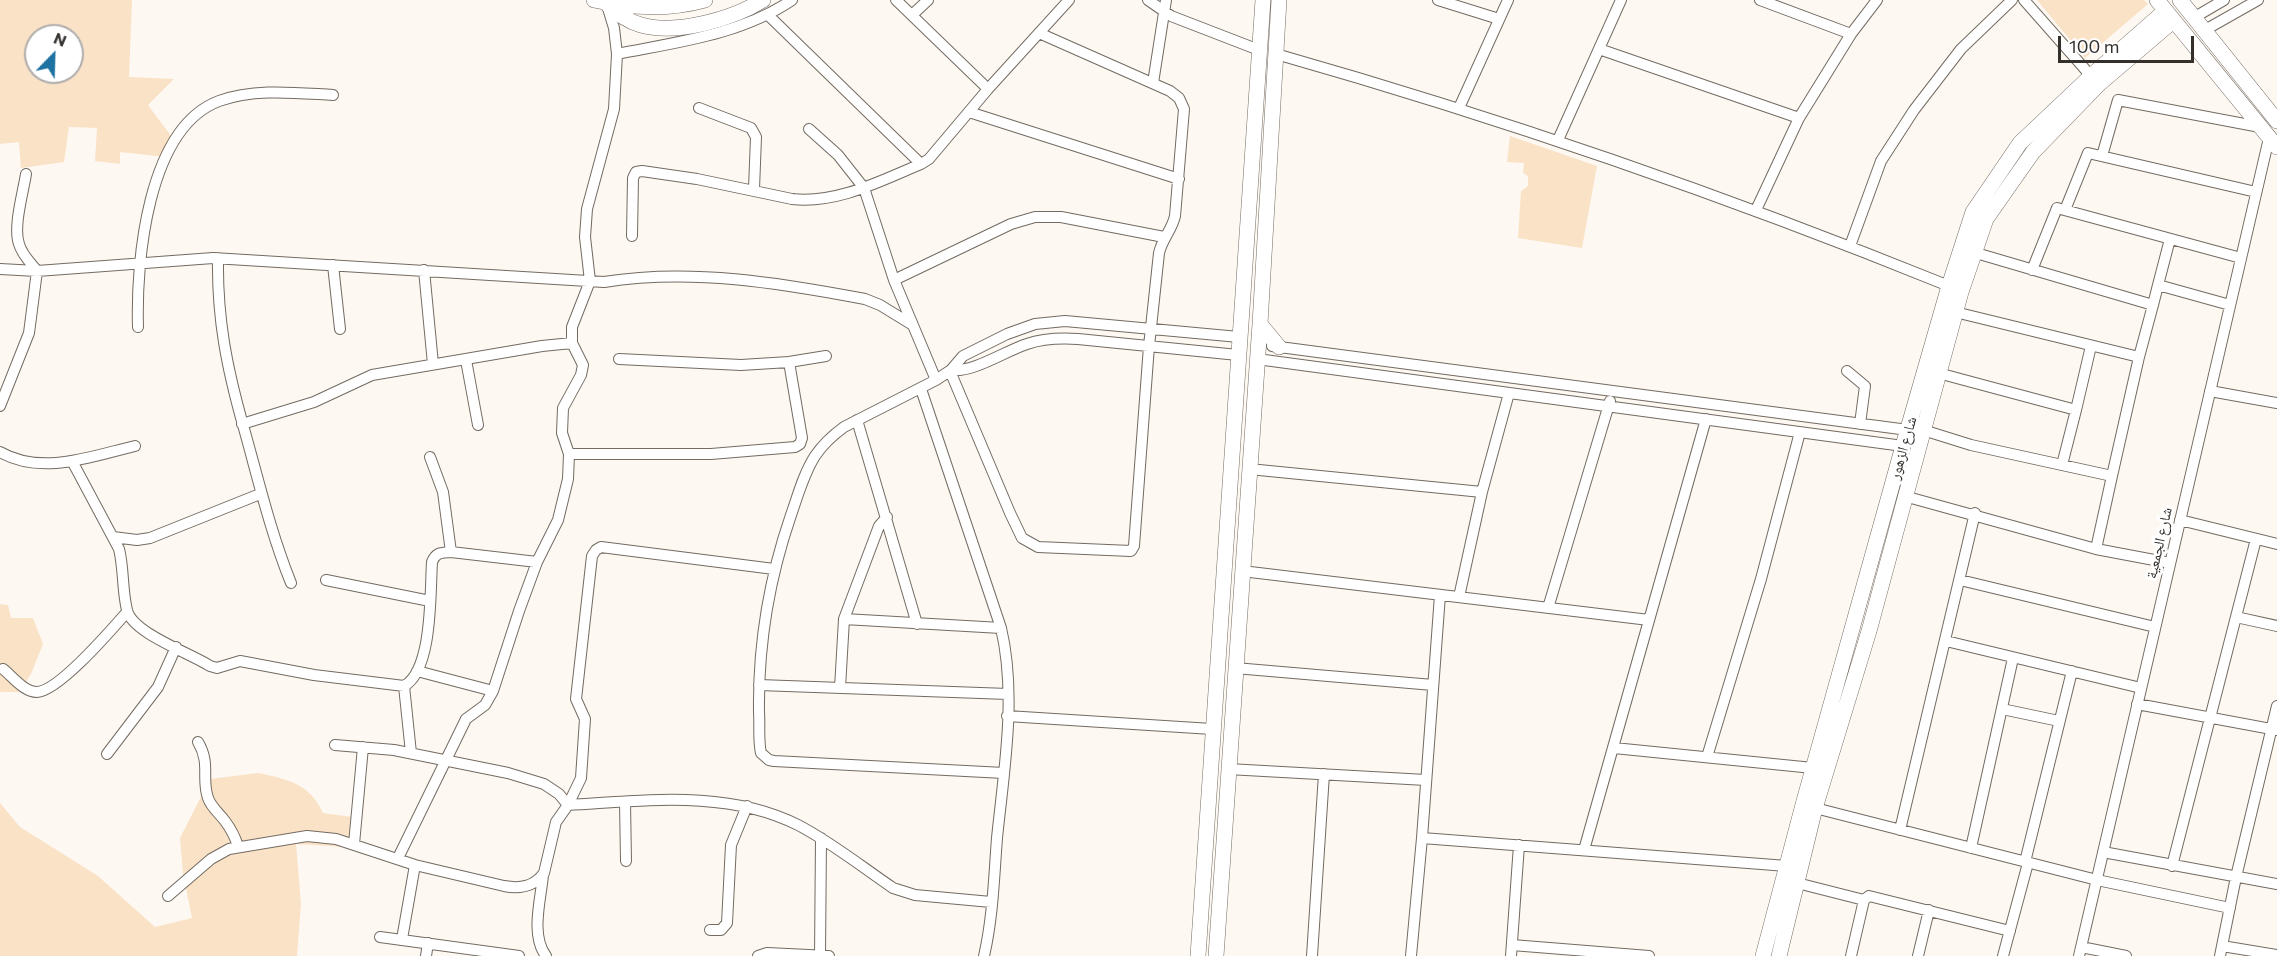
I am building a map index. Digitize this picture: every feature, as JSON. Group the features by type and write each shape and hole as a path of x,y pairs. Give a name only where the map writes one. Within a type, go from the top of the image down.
{"main road":[{"path":"600,1 653,7 705,0"},
{"path":"1216,956 1260,324 1259,50 1263,0"},
{"path":"1198,956 1239,337 1276,54 1279,0"},
{"path":"2180,0 2277,121"},
{"path":"600,1 621,16 639,24 670,27 705,23 766,8"},
{"path":"2165,10 2269,137"},
{"name":"شارع الزهور","path":"1779,956 1815,808 1869,631 1904,496 1916,430 1949,286 1973,212 2020,143 2165,10"},
{"name":"شارع الزهور","path":"1763,956 1903,446 1916,430 1938,373 1955,312 1986,219 2033,152 2099,84 2165,10"},
{"path":"2020,143 2033,152"},
{"path":"1260,324 1279,347"},
{"path":"1853,626 1869,631"},
{"path":"1208,805 1218,810 1226,807"}],"street":[{"path":"617,54 726,31 766,8 792,0"},
{"path":"896,0 988,89"},
{"path":"912,15 928,0"},
{"path":"632,236 633,178 636,172 678,175 809,201 864,188 921,164 929,159 988,89 1069,0"},
{"path":"1148,0 1164,12 1259,50"},
{"path":"1153,83 1166,0"},
{"path":"1438,0 1499,19"},
{"path":"1459,108 1508,0"},
{"path":"1557,140 1622,0"},
{"path":"1760,0 1851,34"},
{"path":"1756,210 1799,118 1851,34 1877,0"},
{"path":"1850,246 1881,161 1960,50 2012,0"},
{"path":"2024,0 2091,76"},
{"path":"2194,17 2224,0"},
{"path":"2205,30 2258,0"},
{"path":"398,858 466,719 485,705 493,691 537,562 558,520 568,479 569,454 562,433 563,408 581,375 582,365 572,343 574,321 590,281 585,223 613,116 617,54 614,28 600,1"},
{"path":"766,8 921,164"},
{"path":"951,370 1022,538 1038,547 1128,552 1134,546 1149,346 1159,253 1164,237 1174,221 1184,109 1175,94 1039,33"},
{"path":"1599,50 1799,118"},
{"path":"1276,54 1459,108 1557,140 1756,210 1949,286"},
{"path":"138,327 140,264 150,198 160,170 177,137 195,115 218,101 246,93 286,92 333,95"},
{"path":"2102,156 2118,100 2269,137"},
{"path":"699,108 751,128 754,132 756,137 754,189"},
{"path":"969,112 1179,179"},
{"path":"809,129 838,155 864,188 894,280 936,380"},
{"name":"شارع الجمعية","path":"2080,952 2269,137"},
{"path":"2065,210 2088,153 2256,192"},
{"path":"0,406 29,333 37,272 18,243 17,233 26,174"},
{"path":"2032,270 2057,208 2241,258"},
{"path":"894,280 1011,224 1035,217 1067,218 1164,237"},
{"path":"2096,549 2139,357 2170,239"},
{"path":"1976,253 2153,305"},
{"path":"0,269 37,272 218,258 590,281 663,276 771,283 865,299 911,324"},
{"path":"218,258 219,318 232,388 260,494 276,546 291,583"},
{"path":"333,265 340,329"},
{"path":"424,270 433,364"},
{"path":"2158,285 2230,305"},
{"path":"1955,312 2139,357"},
{"path":"1004,773 769,760 761,753 759,685 763,627 774,569 796,501 816,455 834,435 857,420 936,380 951,370 963,356 1007,334 1035,324 1065,321 1239,337"},
{"path":"951,370 966,369 1027,344 1052,339 1238,355"},
{"path":"243,424 314,402 372,375 572,343"},
{"path":"2062,465 2091,346"},
{"path":"1258,351 1279,347 1612,393 1916,430 1971,445 2112,476"},
{"path":"1258,351 1509,393 1903,446"},
{"path":"620,358 729,364 789,362 826,356"},
{"path":"466,360 478,425"},
{"path":"569,454 711,454 795,447 800,444 802,438 789,362"},
{"path":"1847,371 1865,386 1860,424"},
{"path":"1938,373 2076,410"},
{"path":"921,389 1001,628 1006,650 1008,693 1004,773 984,956"},
{"path":"2210,391 2277,403"},
{"path":"1459,597 1482,492 1509,393"},
{"path":"1548,608 1612,393"},
{"path":"1584,850 1706,419"},
{"path":"857,420 917,624"},
{"path":"1707,757 1761,579 1800,432"},
{"path":"0,452 31,464 72,461 135,446"},
{"path":"430,457 443,492 451,552"},
{"path":"72,461 113,537 122,562 127,612 132,620 144,631 217,668 240,661 314,675 404,686 414,678 424,647 432,562 439,553 451,552 537,562"},
{"path":"1249,469 1482,492"},
{"path":"113,537 137,540 150,538 260,494"},
{"path":"1904,496 1975,513 2096,549 2170,563"},
{"path":"1900,830 1975,513"},
{"path":"840,688 843,620 879,526 887,517"},
{"path":"2180,520 2277,544"},
{"path":"2172,866 2256,539"},
{"path":"546,956 541,948 538,932 544,873 552,831 582,778 584,763 585,719 576,699 592,556 601,547 774,569"},
{"path":"1242,571 1648,620"},
{"path":"326,580 430,601"},
{"path":"1960,580 2155,627"},
{"path":"1411,956 1440,595"},
{"path":"3,669 27,690 37,692 47,690 85,659 127,612"},
{"path":"2236,617 2277,626"},
{"path":"843,620 1001,628"},
{"path":"1946,641 2141,688"},
{"path":"107,754 158,687 176,647"},
{"path":"1971,848 2013,658"},
{"path":"1235,668 1433,686"},
{"path":"417,671 493,691"},
{"path":"2003,956 2072,671"},
{"path":"759,685 1008,693"},
{"path":"404,686 411,753"},
{"path":"2137,704 2274,729"},
{"path":"2277,705 2274,729 2236,877 2221,951 2277,955"},
{"path":"2002,709 2060,721"},
{"path":"1007,716 1212,729"},
{"path":"198,742 206,762 205,787 208,798 213,808 229,827 238,846"},
{"path":"336,745 411,753 508,772 544,784 559,794 568,805"},
{"path":"354,844 363,747"},
{"path":"1614,748 1813,768"},
{"path":"1228,769 1426,780"},
{"path":"1312,956 1324,774"},
{"path":"568,805 706,801 747,806 797,824 893,888 915,896 991,902"},
{"path":"625,802 626,861"},
{"path":"710,930 721,930 727,923 731,845 747,806"},
{"path":"1815,808 2097,880 2230,908"},
{"path":"168,896 211,859 238,846 307,836 326,837 354,844 415,865 514,888 531,885 544,873"},
{"path":"820,956 821,838"},
{"path":"1422,838 1787,866"},
{"path":"1519,845 1512,951 1649,956"},
{"path":"2103,852 2277,884"},
{"path":"402,939 415,865"},
{"path":"1797,883 1864,900"},
{"path":"1851,956 1864,900 1869,896 2010,931"},
{"path":"1918,956 1929,910"},
{"path":"380,937 519,956"},
{"path":"426,956 428,943"},
{"path":"2080,952 2126,956"},
{"path":"758,956 767,953 830,956"}],"shaded area":[{"path":"0,0 132,0 129,77 174,79 148,105 177,144 166,157 120,152 120,164 95,161 97,128 69,127 64,162 21,168 19,142 0,144"},
{"path":"2037,0 2144,0 2148,4 2085,58"},
{"path":"1510,136 1597,166 1582,248 1518,238 1521,191 1528,186 1528,176 1523,173 1524,163 1507,162"},
{"path":"0,604 8,605 11,618 33,618 43,644 31,674 19,692 0,692"},
{"path":"258,773 296,784 311,795 323,813 352,817 347,847 296,844 301,904 297,956 0,956 0,803 20,827 98,876 155,927 192,918 183,874 180,838 210,779"}]}
